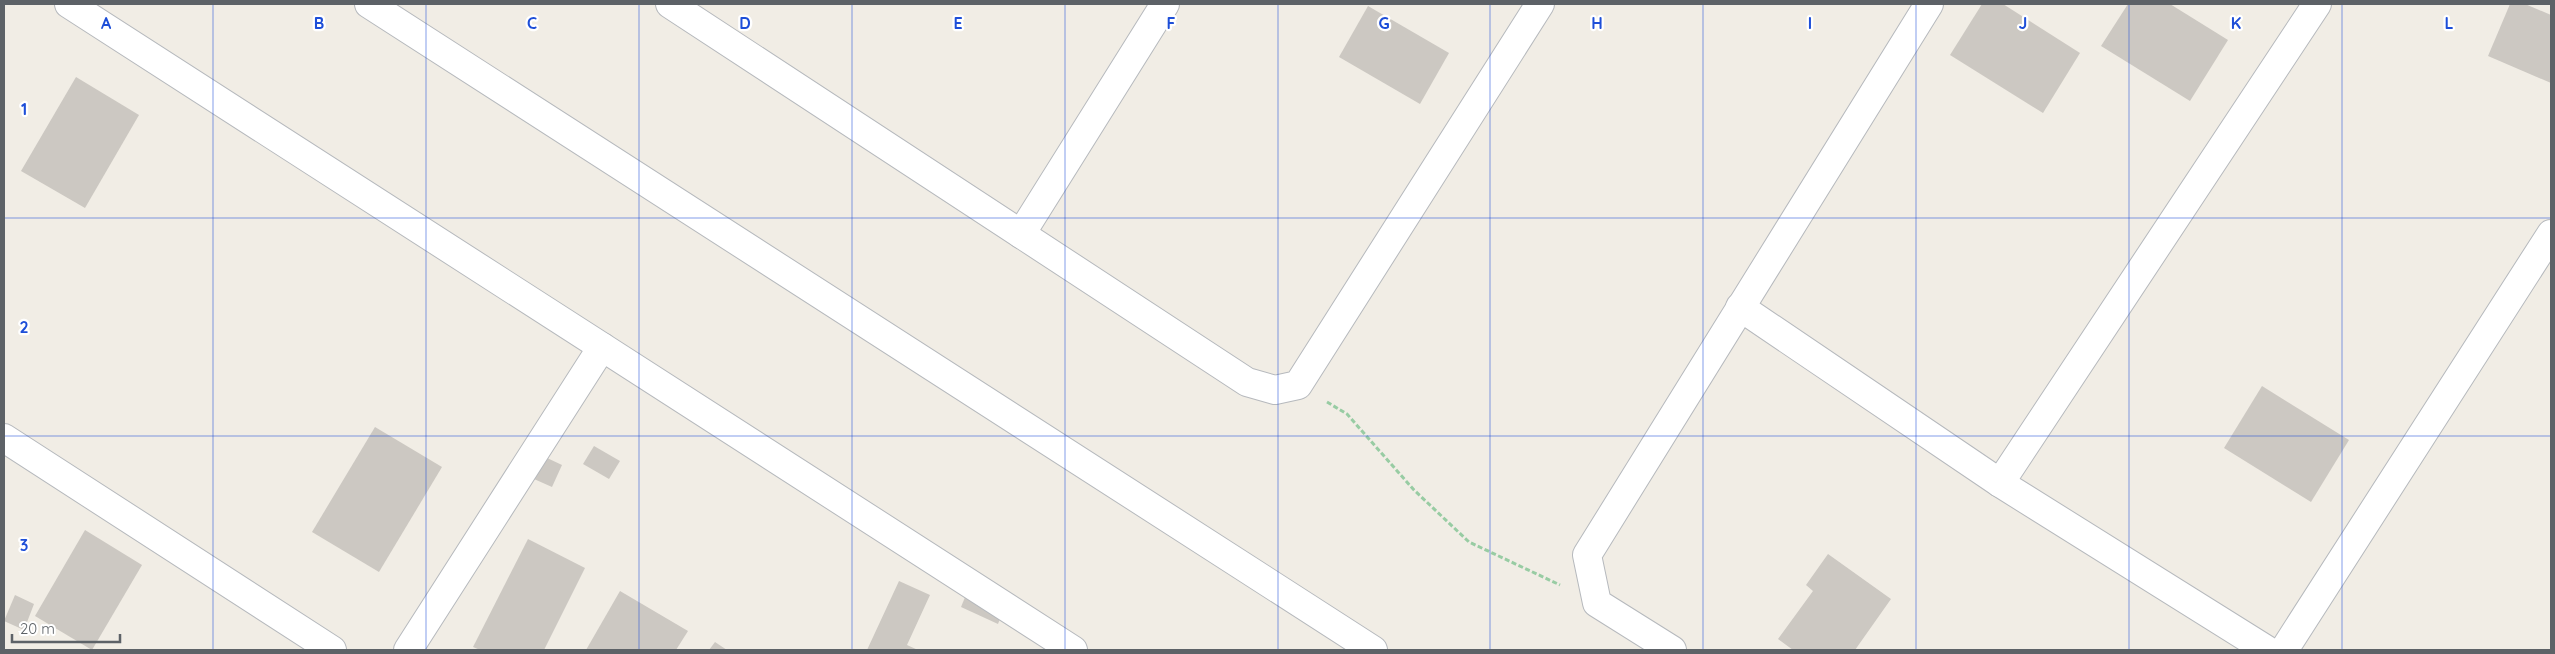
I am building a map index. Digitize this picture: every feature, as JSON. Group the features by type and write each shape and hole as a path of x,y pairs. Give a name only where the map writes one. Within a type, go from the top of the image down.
{"street":[{"path":"69,4 1073,650"},
{"path":"369,4 1374,650"},
{"path":"670,4 1247,382 1275,390 1298,385 1540,4"},
{"path":"1021,234 1165,4"},
{"path":"1672,650 1597,602 1587,555 1929,4"},
{"path":"2000,483 2317,4"},
{"path":"2284,650 2551,234"},
{"path":"1740,307 2000,483 2267,650"},
{"path":"408,650 602,347"},
{"path":"4,438 332,650"}],"path":[{"path":"1298,385 1347,414 1414,490 1469,542 1597,602"}],"building":[{"path":"1982,4 2003,4 2080,53 2043,113 1950,55"},
{"path":"2128,4 2170,4 2228,40 2190,101 2101,46"},
{"path":"2510,4 2525,4 2551,15 2551,83 2488,56"},
{"path":"1368,6 1449,53 1420,104 1339,57"},
{"path":"76,77 139,115 85,208 21,171"},
{"path":"2262,386 2349,440 2311,502 2224,448"},
{"path":"375,427 442,467 379,572 312,532"},
{"path":"594,446 620,461 609,479 583,464"},
{"path":"545,457 562,465 552,487 534,479"},
{"path":"85,530 142,565 92,650 35,616"},
{"path":"528,539 585,568 544,650 480,650 473,647"},
{"path":"1828,554 1891,599 1855,650 1793,650 1778,639 1813,591 1806,585"},
{"path":"899,581 930,595 907,645 918,650 867,650"},
{"path":"968,590 1005,606 998,624 961,607"},
{"path":"620,591 688,631 676,650 586,650"},
{"path":"15,595 34,604 24,630 4,621"},
{"path":"715,642 727,650 709,650"}]}
